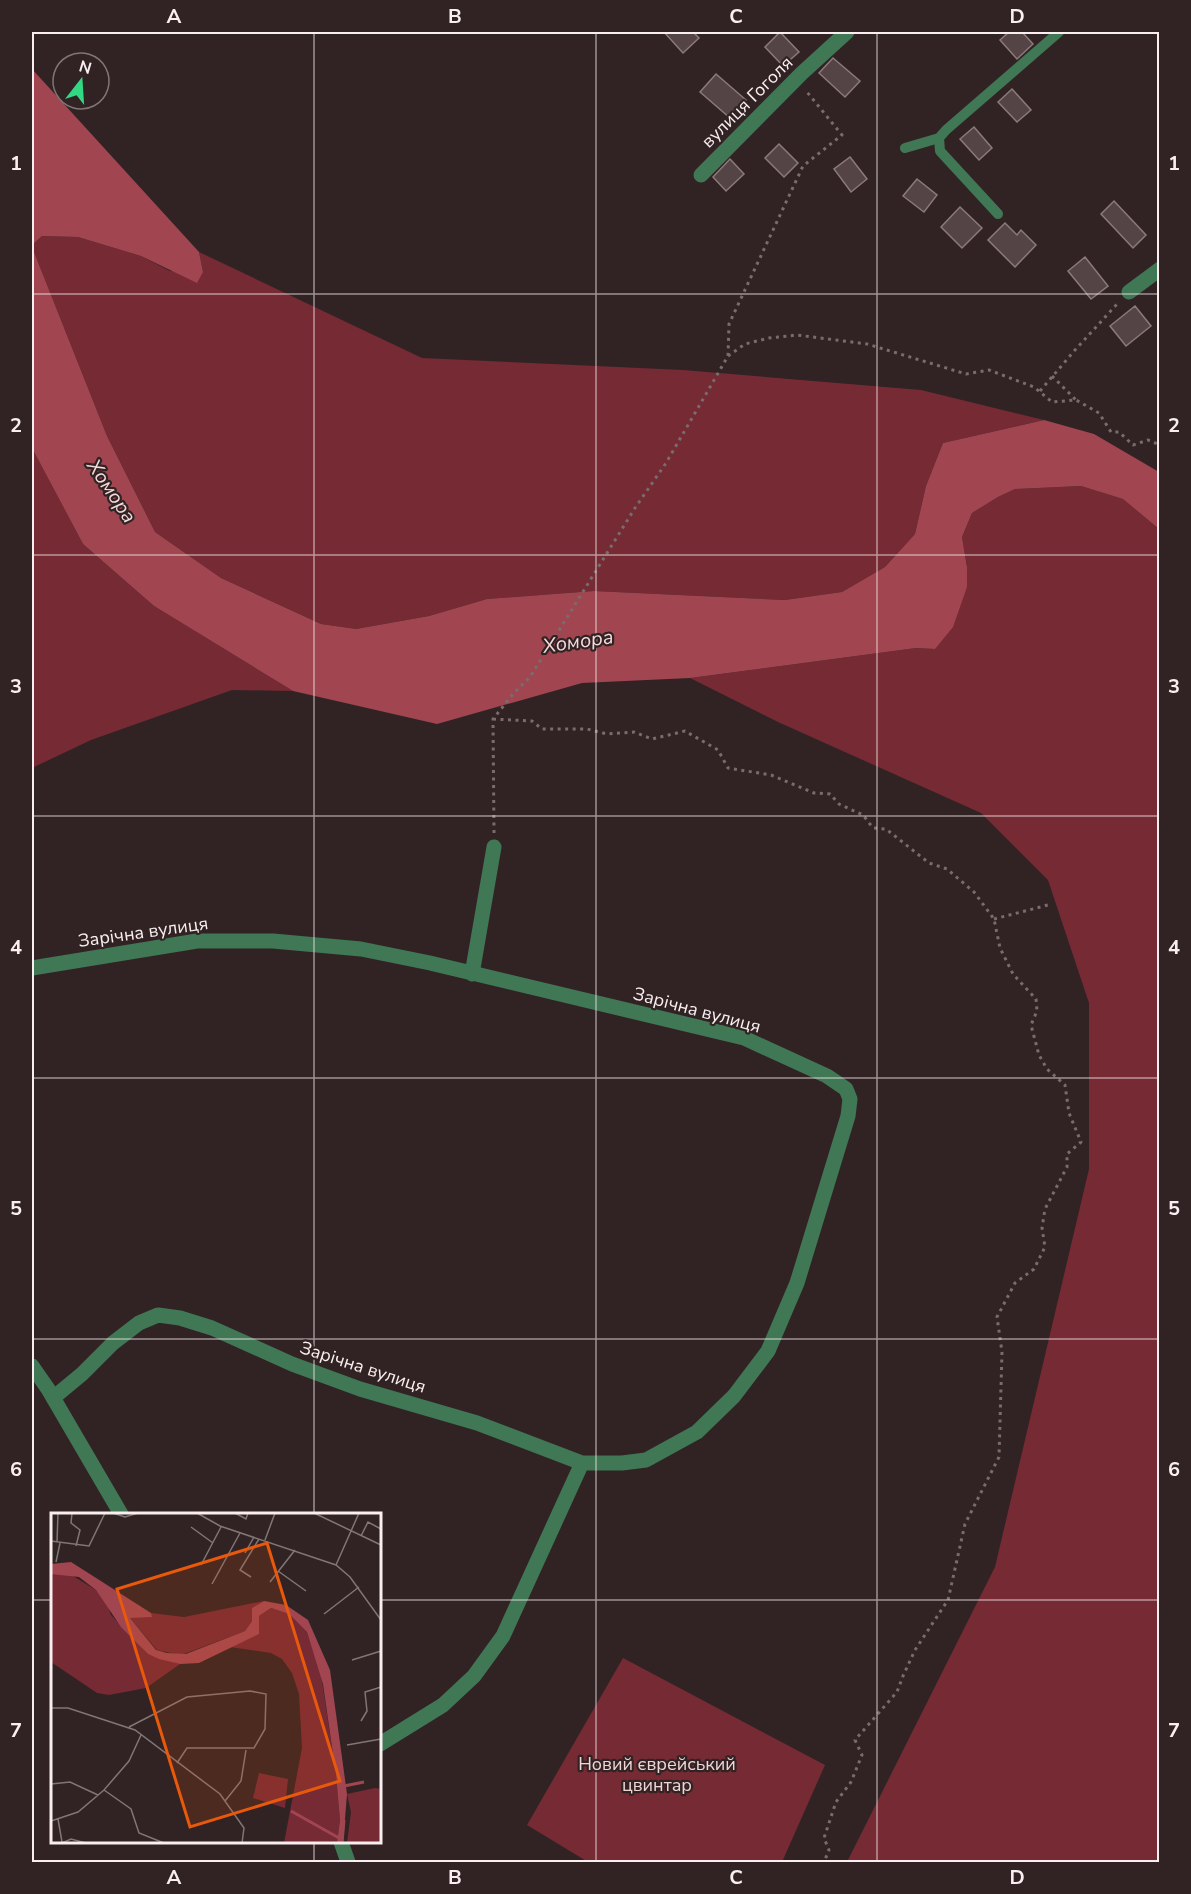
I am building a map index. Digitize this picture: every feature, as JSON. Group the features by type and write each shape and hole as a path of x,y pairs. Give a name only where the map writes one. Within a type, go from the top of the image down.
{"street":[{"name":"вулиця Гоголя","path":"701,175 802,73 847,32"},
{"path":"1129,292 1160,269"},
{"path":"472,974 494,847"},
{"name":"Зарічна вулиця","path":"32,969 197,941 273,941 361,950 744,1038 827,1076 846,1089 850,1099 848,1116 797,1283 768,1351 734,1396 697,1432 646,1461 582,1463 477,1423 360,1389 292,1364 212,1328 169,1317 158,1316 139,1323 113,1343 82,1374 53,1398"},
{"path":"32,1366 120,1513"},
{"path":"381,1743 444,1705 474,1676 503,1636 582,1463"},
{"path":"341,1843 348,1863"}],"lane":[{"path":"905,148 939,138 1059,32"},
{"path":"939,138 940,151 998,214"}],"path":[{"path":"728,356 729,324 803,166 843,135 803,87 802,73"},
{"path":"1040,392 1129,292"},
{"path":"494,847 493,719 530,677 634,508 666,463 728,356 745,344 797,336 867,344 966,374 989,370 1034,387 1052,402 1077,400"},
{"path":"1052,376 1077,400 1099,413 1111,432 1119,432 1133,445 1149,440 1160,445"},
{"path":"493,719 532,721 542,729 587,729 607,734 634,732 652,739 685,731 718,750 728,768 771,775 814,793 830,794 839,804 863,815 873,828 886,829 929,863 947,869 974,892 994,919 1000,948 1013,974 1036,999 1037,1011 1031,1025 1040,1055 1047,1069 1065,1086 1069,1113 1081,1142 1067,1154 1068,1167 1046,1209 1042,1228 1045,1247 1034,1269 1015,1283 997,1317 1002,1352 999,1457 965,1524 948,1600 915,1650 897,1692 855,1740 862,1755 851,1782 836,1802 824,1838 829,1850 824,1863"},
{"path":"994,919 1048,905"}],"green space":[{"path":"42,236 78,237 141,256 170,271 203,272 199,252 422,358 683,370 921,390 1044,420 943,443 926,486 915,534 885,567 842,592 785,600 594,591 487,599 429,616 356,629 321,624 221,578 155,532 107,436 32,247"},
{"path":"32,448 83,544 154,606 293,691 232,690 91,740 32,768"},
{"path":"1081,486 1123,499 1159,529 1159,1862 847,1862 995,1567 1089,1169 1089,1003 1048,880 981,813 778,722 690,678 916,648 935,649 967,587 967,566 962,537 972,513 1015,489"},
{"name":"Новий єврейський цвинтар","path":"623,1658 825,1765 782,1862 588,1862 527,1825"}],"water":[{"path":"32,69 51,90 51,111 70,111 199,252 203,272 197,283 141,256 78,237 42,236 32,245"},
{"name":"Хомора","path":"32,247 107,436 155,532 221,578 321,624 356,629 429,616 487,599 594,591 785,600 842,592 885,567 915,534 926,486 943,443 1044,420 1094,434 1159,472 1159,529 1123,499 1081,486 1015,489 998,497 972,513 962,537 967,567 967,587 953,627 935,649 916,648 690,678 582,683 437,724 293,691 154,606 83,544 32,448"}],"building":[{"path":"664,32 693,32 699,38 683,53"},
{"path":"780,32 799,52 783,66 765,47"},
{"path":"1009,32 1022,32 1033,44 1017,59 1000,40"},
{"path":"833,58 860,81 845,97 819,73"},
{"path":"716,74 746,100 730,118 700,92"},
{"path":"1012,89 1031,110 1017,122 998,102"},
{"path":"974,127 992,148 979,160 960,139"},
{"path":"779,144 798,163 784,177 765,158"},
{"path":"850,157 867,179 851,192 834,169"},
{"path":"730,159 744,174 726,191 713,177"},
{"path":"917,179 937,195 924,212 903,196"},
{"path":"1114,201 1146,235 1133,248 1101,214"},
{"path":"960,207 982,228 962,248 941,227"},
{"path":"1005,223 1017,235 1021,230 1036,245 1015,267 988,240"},
{"path":"1085,257 1108,286 1091,299 1068,271"},
{"path":"1135,306 1151,326 1126,346 1110,326"}]}
